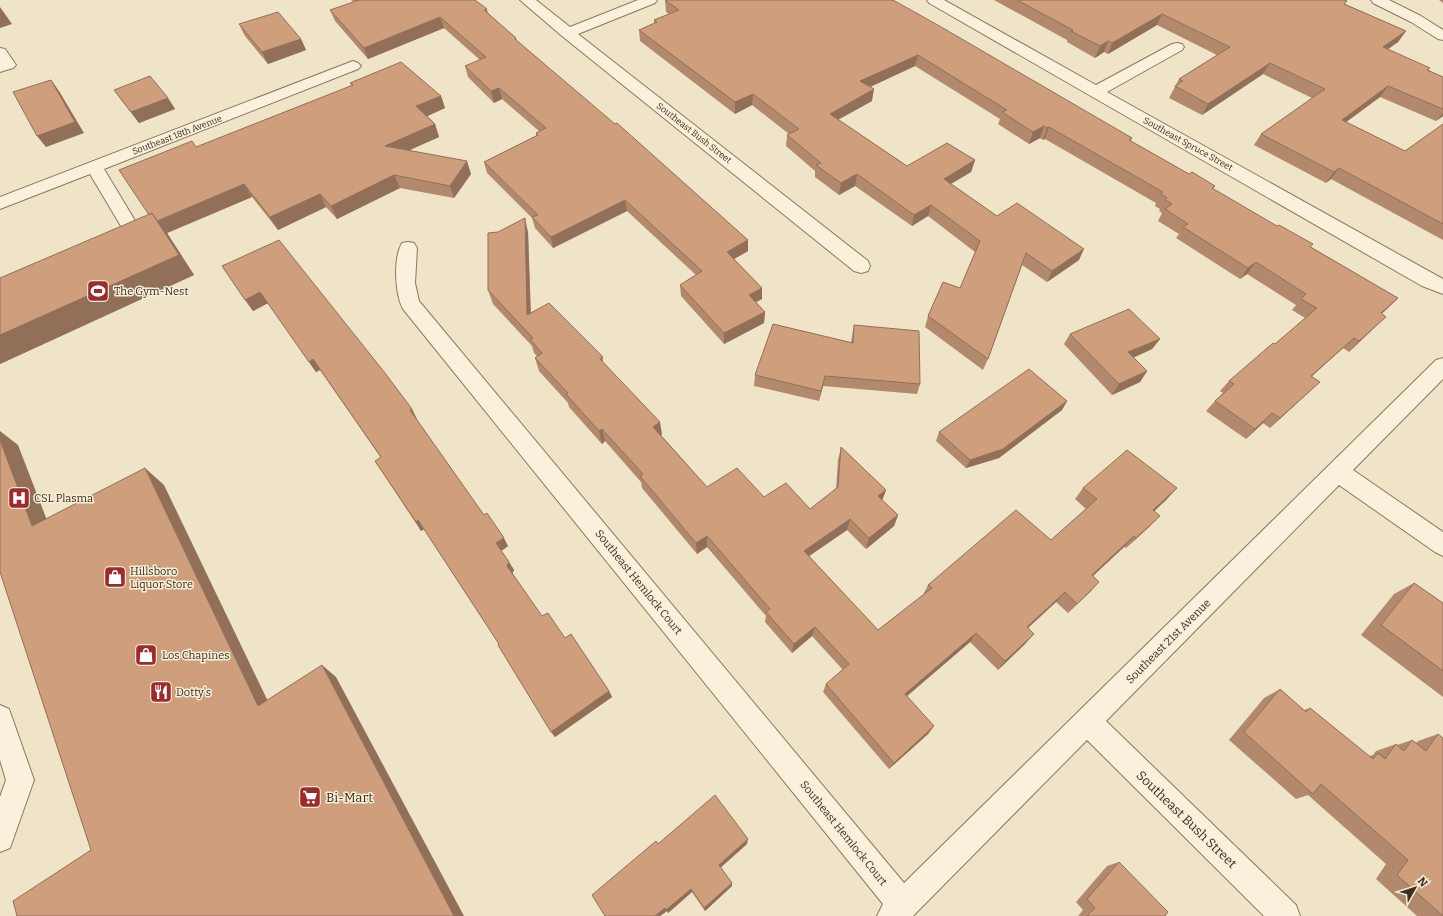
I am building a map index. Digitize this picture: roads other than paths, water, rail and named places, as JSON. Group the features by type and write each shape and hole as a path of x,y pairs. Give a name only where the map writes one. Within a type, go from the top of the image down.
{"street":[{"name":"Southeast Bush Street","path":"527,0 861,266"},
{"path":"567,33 650,0"},
{"name":"Southeast Spruce Street","path":"934,0 1443,287"},
{"path":"1378,0 1416,19 1443,36"},
{"path":"1095,92 1177,47"},
{"path":"0,52 8,65 0,67"},
{"name":"Southeast 18th Avenue","path":"0,203 354,66"},
{"path":"94,167 131,229"},
{"name":"Southeast Hemlock Court","path":"408,248 405,283 410,304 898,910"},
{"name":"Southeast 21st Avenue","path":"898,910 1443,366"},
{"path":"1337,471 1443,545"},
{"path":"0,718 20,780 0,838"},
{"name":"Southeast Bush Street","path":"1088,722 1286,916"}],"place":[{"name":"The Gym-Nest","path":"98,291"},
{"name":"CSL Plasma","path":"19,498"},
{"name":"Hillsboro Liquor Store","path":"115,577"},
{"name":"Los Chapines","path":"146,655"},
{"name":"Dotty's","path":"161,692"},
{"name":"Bi-Mart","path":"310,797"}]}
